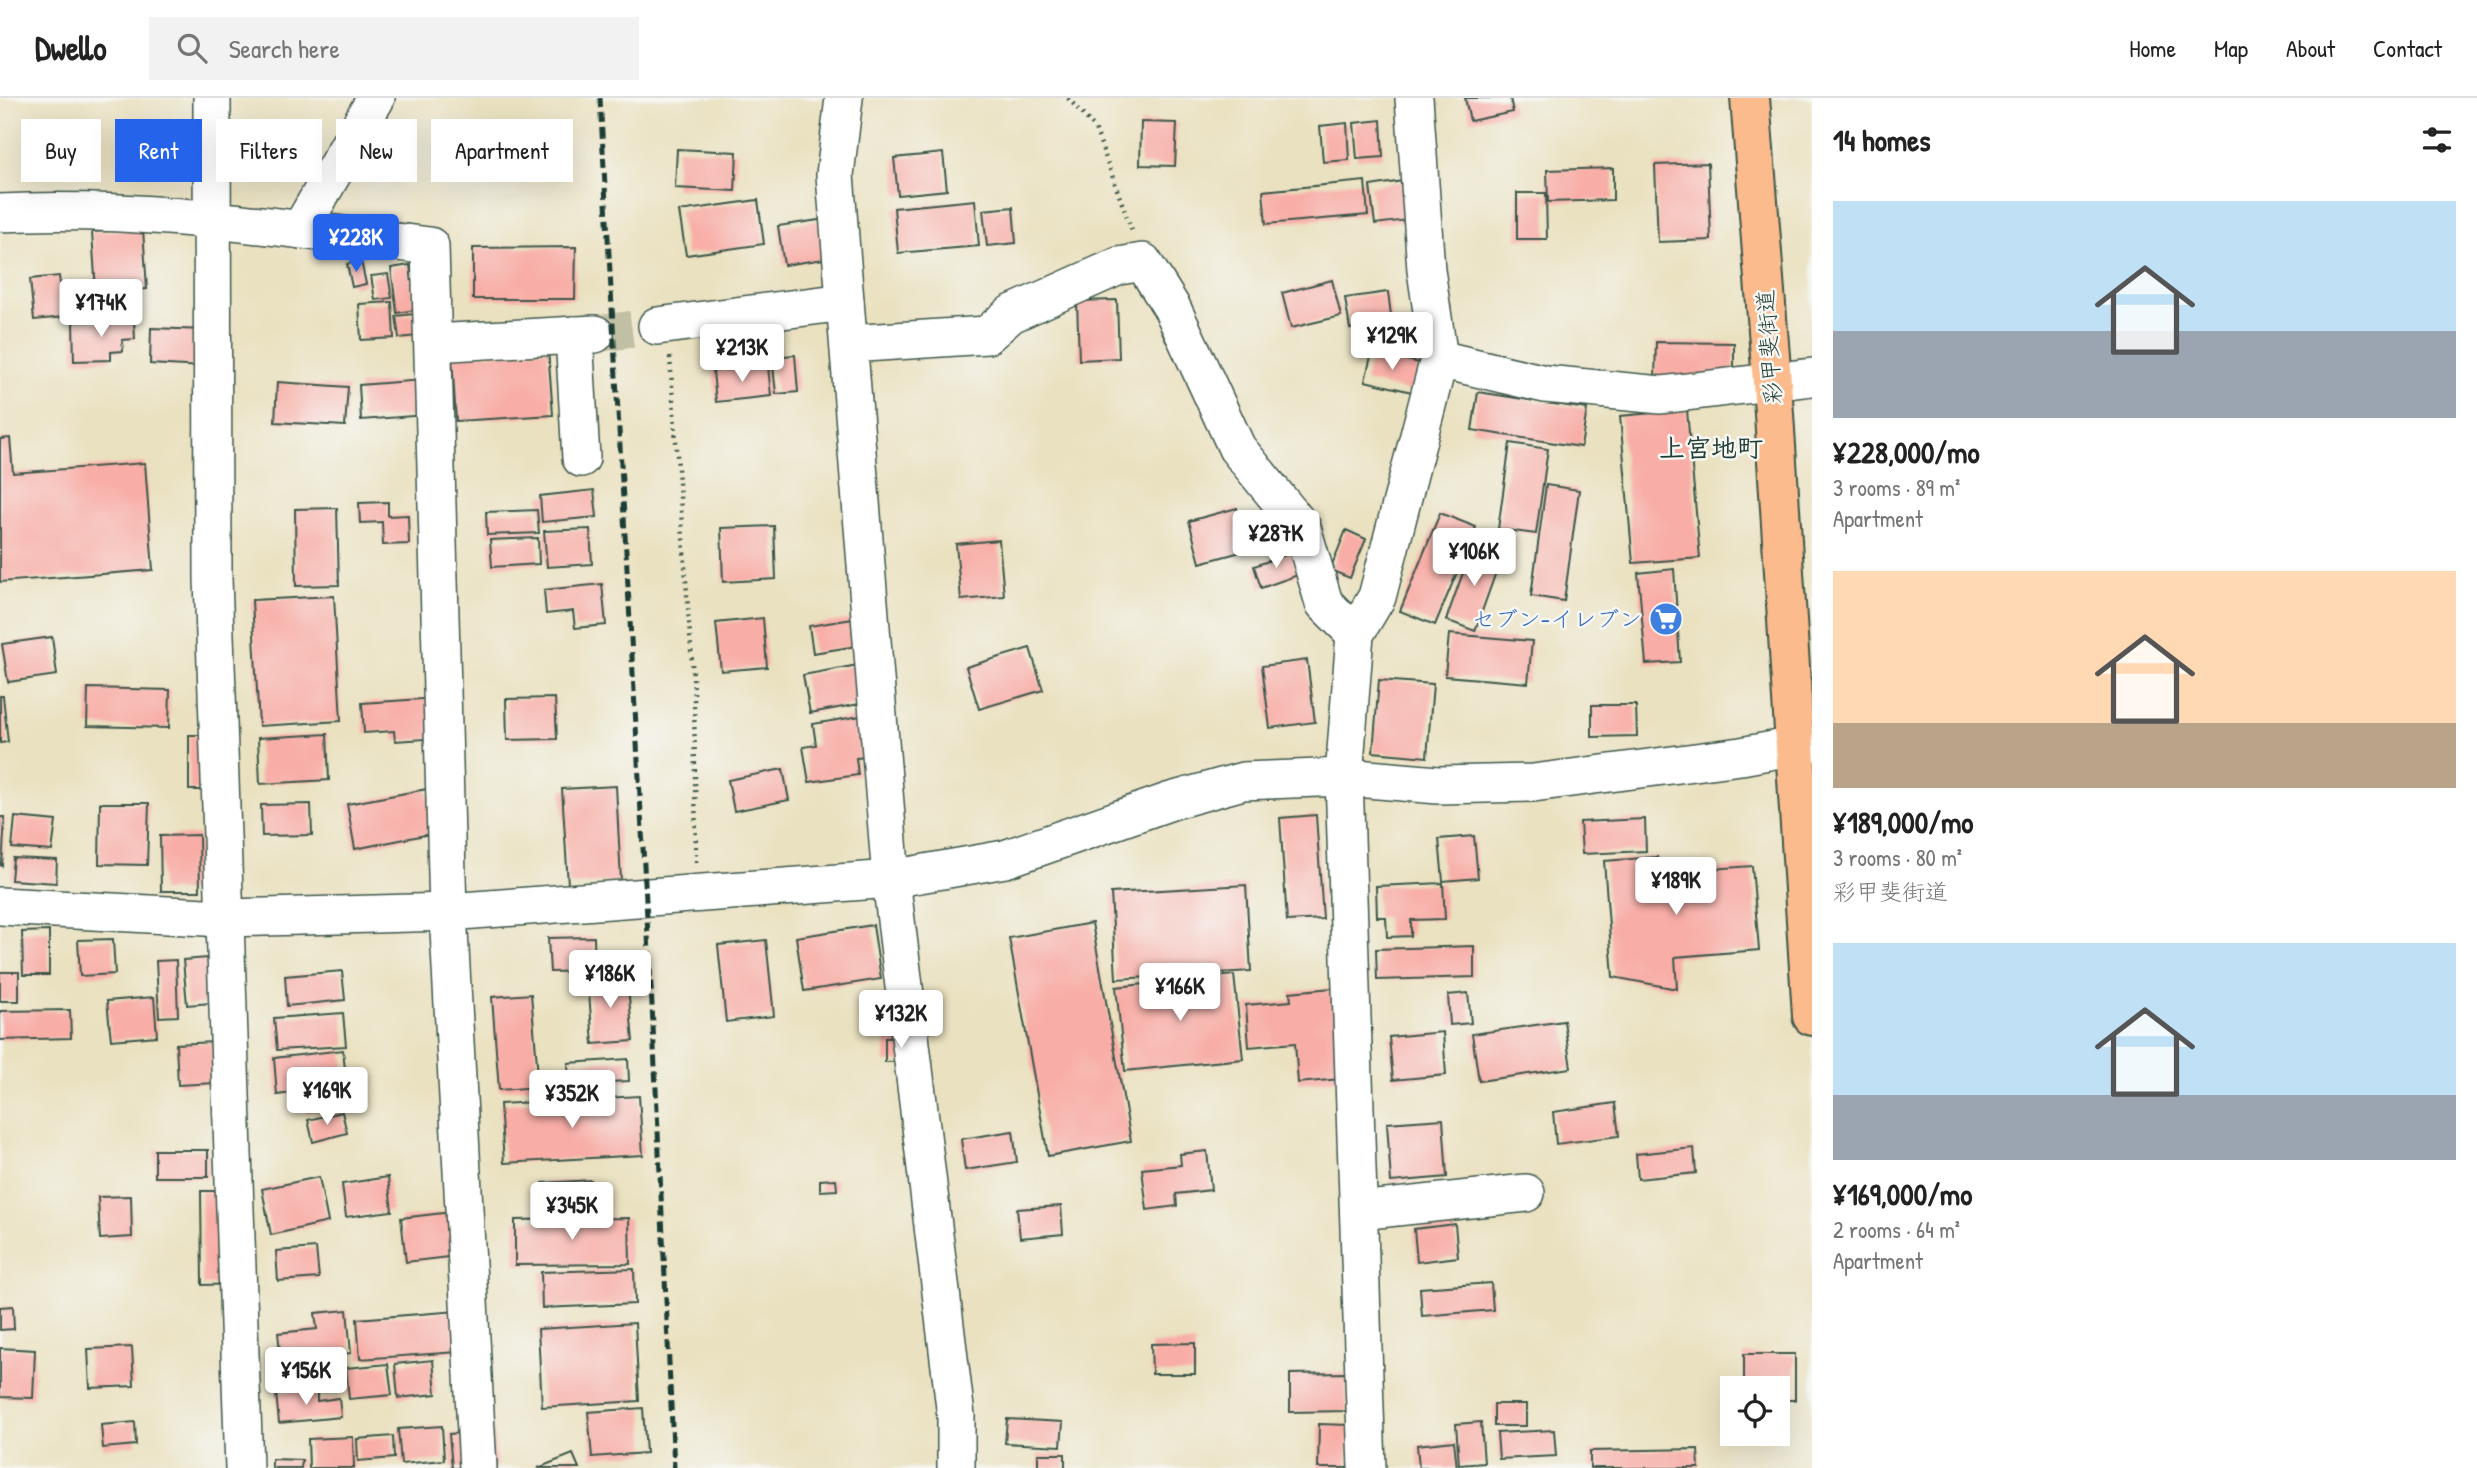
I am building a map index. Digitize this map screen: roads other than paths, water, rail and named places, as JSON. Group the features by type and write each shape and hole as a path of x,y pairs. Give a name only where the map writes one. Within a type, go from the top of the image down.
{"highway":[{"name":"彩甲斐街道","path":"1750,98 1804,744 1812,1016"}],"street":[{"path":"212,98 213,578 244,1468"},
{"path":"300,230 376,98"},
{"path":"844,98 835,175 891,879 956,1416 956,1468"},
{"path":"1367,1468 1344,777 1355,634 1377,597 1439,359 1426,270 1414,98"},
{"path":"0,213 60,210 214,221 430,246 448,912 478,1468"},
{"path":"849,344 988,335 1011,314 1119,267 1143,262 1172,308 1237,448 1302,528 1324,603 1355,634"},
{"path":"662,326 845,302"},
{"path":"433,343 584,335 581,458"},
{"path":"1439,359 1545,384 1661,395 1812,377"},
{"path":"0,906 224,918 448,912 891,879 1005,859 1171,801 1243,781 1344,777 1438,785 1533,783 1741,756 1804,744"},
{"path":"1359,1211 1526,1193"}],"tunnel":[{"path":"595,334 657,326"}],"railway":[{"path":"600,98 652,1005 674,1468"}],"place":[{"name":"セブン-イレブン","path":"1666,619"}],"district":[{"name":"上宮地町","path":"1711,448"}]}
